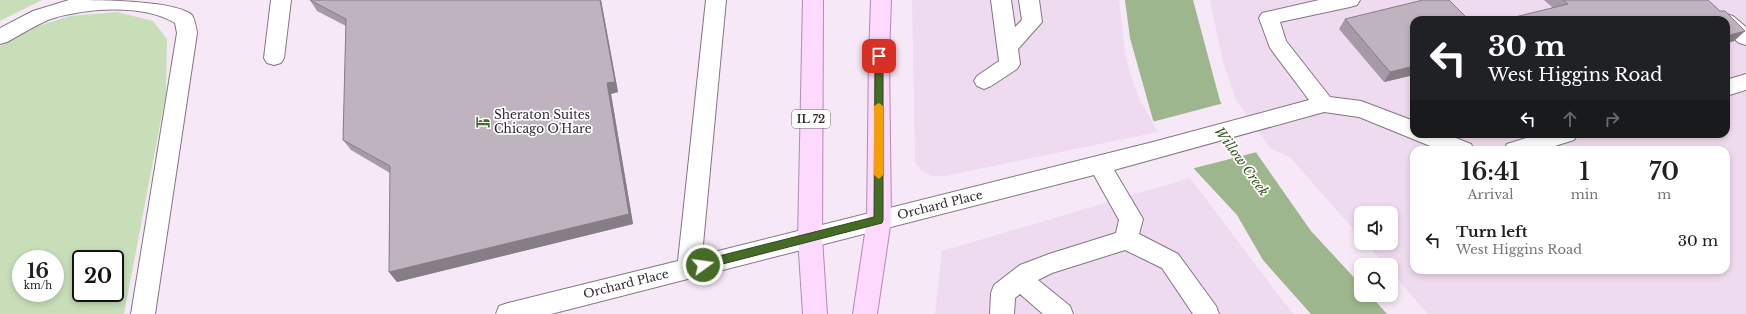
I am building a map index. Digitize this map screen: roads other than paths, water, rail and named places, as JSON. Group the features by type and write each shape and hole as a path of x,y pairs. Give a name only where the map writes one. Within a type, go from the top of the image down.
{"main road":[{"name":"IL 72","path":"813,0 810,238 815,314"},
{"path":"865,314 879,220 879,56 881,0"}],"lane":[{"path":"274,58 281,0"},
{"path":"689,268 716,0"},
{"path":"984,81 1010,64 1001,0"},
{"path":"1008,47 1032,22 1029,0"},
{"path":"1350,0 1269,18 1277,43 1324,104 1360,109 1410,128"},
{"path":"0,37 40,16 69,4 99,2 125,3 169,10 184,19 187,33 143,314"},
{"path":"1730,25 1746,38"},
{"path":"1730,87 1746,82"},
{"name":"Orchard Place","path":"508,314 1100,165 1324,104"},
{"path":"1433,138 1453,146"},
{"path":"1528,146 1553,138"},
{"path":"1002,314 1003,293 1020,278 1038,268 1108,248 1126,239 1131,219 1100,165"},
{"path":"1126,239 1170,261 1207,314"},
{"path":"1020,278 1061,314"}],"water":[{"name":"Willow Creek","path":"1125,0 1193,0 1220,101 1311,231 1354,277 1354,302 1376,302 1387,314 1311,314 1263,260 1237,215 1196,171 1153,120 1130,38"}],"place":[{"name":"Sheraton Suites Chicago O'Hare","path":"483,122"}]}
